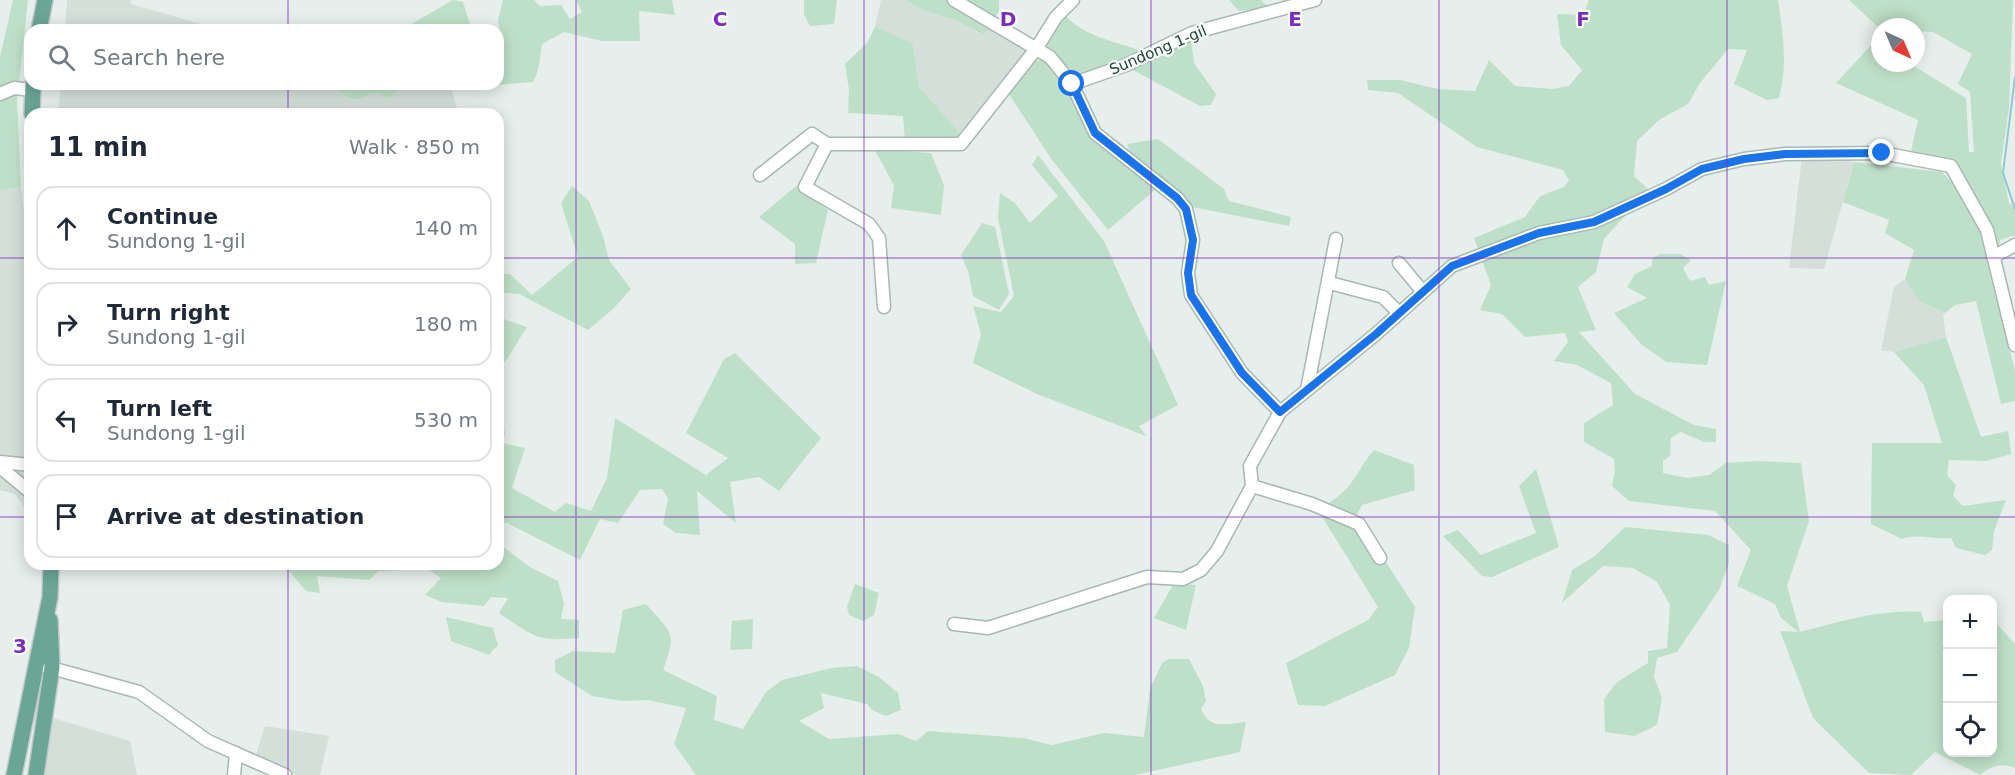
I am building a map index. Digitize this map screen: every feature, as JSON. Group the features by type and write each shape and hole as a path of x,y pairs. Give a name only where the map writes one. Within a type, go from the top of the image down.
{"main road":[{"path":"40,24 45,0"},
{"path":"32,108 33,90"},
{"path":"36,775 52,667 51,570"},
{"path":"14,775 34,664 50,597"}],"street":[{"path":"954,0 1050,57 1072,84 1095,133 1177,198 1186,209 1193,240 1188,273 1191,295 1242,373 1280,412"},
{"path":"760,175 812,134 827,144 961,144 1036,49 1056,17 1073,0"},
{"name":"Sundong 1-gil","path":"1072,84 1126,65 1192,33 1315,0"},
{"path":"0,94 14,88 24,87"},
{"path":"827,144 805,187 869,224 879,238 884,307"},
{"path":"954,624 988,628 1147,577 1184,579 1201,570 1217,551 1252,486 1250,466 1280,412 1452,266 1539,233 1594,222 1666,189 1702,169 1744,159 1785,154 1882,153 1951,166 1987,230 2015,345"},
{"path":"1307,390 1330,283 1336,239"},
{"path":"1994,257 2015,245"},
{"path":"1399,263 1423,292"},
{"path":"1330,283 1383,297 1399,313"},
{"path":"0,462 24,464"},
{"path":"0,467 24,487"},
{"path":"1252,486 1312,504 1359,524 1380,558"},
{"path":"34,664 139,692 208,741 285,775"},
{"path":"234,775 236,753"}],"shaded area":[{"path":"67,0 130,0 131,4 201,24 65,24"},
{"path":"881,0 907,0 919,9 954,20 983,35 988,28 1027,50 962,135 919,87 913,44 875,27"},
{"path":"60,90 335,90 354,100 376,93 389,98 400,90 452,90 457,108 59,108"},
{"path":"1802,157 1854,162 1824,269 1789,268"},
{"path":"21,187 24,213 24,507 15,494 0,490 0,191"},
{"path":"1905,279 1919,301 1945,313 1943,315 1946,337 1894,352 1881,350 1894,287"},
{"path":"50,717 130,741 137,775 42,775"},
{"path":"265,726 329,736 320,775 296,775 255,758"}],"green space":[{"path":"13,0 28,0 17,102 21,187 0,191 0,57"},
{"path":"453,0 463,2 470,24 411,24"},
{"path":"503,0 534,0 540,6 561,5 570,19 582,12 576,0 672,0 675,15 639,11 640,41 602,41 564,32 542,44 539,68 533,82 504,84 504,24 499,24"},
{"path":"804,0 837,0 834,24 810,26 804,14"},
{"path":"907,0 999,0 999,11 984,35 954,20 919,9"},
{"path":"1229,0 1261,0 1268,7 1239,11"},
{"path":"1589,0 1778,0 1784,61 1779,98 1767,100 1734,84 1747,50 1728,49 1700,83 1688,104 1659,120 1637,141 1634,176 1650,191 1654,199 1626,215 1604,239 1596,272 1578,287 1596,330 1579,332 1635,394 1694,425 1716,429 1716,442 1704,442 1681,432 1671,438 1670,456 1663,461 1663,473 1687,478 1709,475 1726,463 1756,461 1801,463 1809,521 1787,586 1800,632 1890,612 1921,612 1924,622 1943,620 1943,756 1935,752 1911,775 1869,773 1813,718 1780,631 1799,632 1781,618 1775,604 1737,586 1751,550 1715,511 1629,501 1612,486 1615,472 1614,459 1584,442 1584,423 1613,405 1611,383 1577,365 1554,361 1568,342 1565,333 1525,337 1502,314 1480,310 1491,285 1474,238 1525,217 1540,196 1564,187 1569,180 1563,170 1477,147 1398,93 1368,90 1367,80 1400,80 1438,89 1475,91 1489,60 1515,86 1552,89 1569,86 1582,70 1561,45 1557,14 1583,15"},
{"path":"1849,0 2013,0 2009,108 2001,163 2009,203 2015,208 2015,235 2000,240 1994,290 2015,370 2015,401 2001,404 1976,301 1955,305 1945,313 1919,301 1905,279 1914,250 1885,233 1889,220 1843,202 1854,162 1942,172 1952,182 1958,167 1911,151 1918,120 1836,83 1871,45 1871,72 1924,72 1966,98 1969,152 1974,152 1970,92 1958,84 1972,54 1933,32 1925,32 1925,18 1871,18 1871,21"},
{"path":"1066,16 1090,33 1139,50 1122,60 1073,77 1044,46"},
{"path":"875,27 913,43 919,87 962,135 960,140 905,140 903,116 848,113 849,90 845,64 867,43"},
{"path":"1191,40 1194,63 1216,94 1211,105 1200,106 1129,68"},
{"path":"1043,59 1058,74 1091,138 1151,184 1155,190 1108,230 1052,160 1009,94 1034,62"},
{"path":"335,90 400,90 389,98 376,93 354,100"},
{"path":"1158,139 1224,189 1229,201 1291,217 1289,226 1192,207 1131,154 1127,144"},
{"path":"874,149 931,153 944,185 941,215 891,208 894,185"},
{"path":"1038,155 1104,241 1178,405 1139,426 1146,436 1037,394 973,363 981,334 973,306 1001,312 1014,296 998,218 1000,193 1015,203 1030,223 1058,196 1032,165"},
{"path":"572,186 589,201 603,236 609,260 631,289 613,309 588,330 519,294 504,293 504,274 510,274 532,295 578,257 561,203"},
{"path":"796,186 828,210 816,263 795,264 795,244 759,217"},
{"path":"982,223 995,227 1009,294 999,310 973,296 968,271 961,255"},
{"path":"1661,254 1680,254 1691,260 1683,268 1690,281 1705,277 1709,285 1726,281 1707,365 1666,362 1641,344 1614,313 1647,298 1627,287 1635,274 1652,266 1652,258"},
{"path":"504,319 527,327 504,361"},
{"path":"1946,337 1981,437 2008,431 2011,454 1986,461 1949,460 1947,475 1956,485 1953,496 1963,506 2006,500 1994,531 1992,550 1985,555 1956,548 1951,538 1908,537 1902,539 1871,524 1872,443 1942,443 1924,385 1894,352"},
{"path":"735,353 821,438 779,491 759,477 730,482 736,523 697,491 700,535 676,533 663,524 668,498 662,489 640,490 618,523 600,519 580,560 505,522 504,524 504,443 525,448 512,488 555,512 566,503 591,511 607,478 615,418 706,475 728,458 686,433 724,359"},
{"path":"1374,450 1414,465 1415,490 1362,505 1356,516 1415,607 1409,648 1395,675 1325,706 1298,705 1286,663 1368,620 1378,607 1321,515 1348,486"},
{"path":"1536,469 1559,547 1492,577 1482,576 1443,536 1458,530 1481,555 1536,533 1519,486"},
{"path":"1625,527 1708,535 1729,545 1729,563 1719,590 1677,652 1657,658 1654,677 1662,698 1657,725 1634,736 1605,732 1604,699 1617,682 1648,663 1648,651 1667,648 1670,605 1657,582 1633,568 1603,566 1562,603 1572,570 1595,556"},
{"path":"504,548 530,567 558,581 564,604 561,619 579,620 579,638 544,638 528,632 499,613 508,598 491,597 484,606 442,602 425,595 441,578 429,570 504,570"},
{"path":"286,570 406,570 378,571 369,580 317,576 320,593 306,591"},
{"path":"1174,583 1196,585 1186,630 1154,618"},
{"path":"855,584 879,593 874,615 863,621 849,615 847,607"},
{"path":"646,604 670,634 670,648 663,670 717,696 714,720 743,729 766,692 782,680 832,668 857,666 879,677 898,693 901,710 886,716 872,710 867,704 821,693 824,708 799,721 829,739 898,734 916,741 928,731 1023,738 1052,745 1104,733 1144,737 1150,689 1162,663 1169,659 1189,659 1203,686 1206,701 1201,709 1204,716 1219,724 1246,722 1240,752 1135,775 696,775 674,744 686,708 648,700 622,701 592,696 555,672 555,660 573,651 615,653 623,610"},
{"path":"446,617 493,628 498,645 489,655 451,641"},
{"path":"753,619 752,649 730,650 732,621"},
{"path":"1997,623 2015,644 2015,768 2005,765 1996,766 1980,775 1945,757 1997,757"}],"waterway":[{"path":"2015,77 2003,173 2015,209"}],"route":[{"path":"1072,84 1095,133 1177,198 1186,209 1193,240 1188,273 1191,295 1242,373 1280,412 1376,334 1452,266 1539,233 1594,222 1666,189 1702,169 1744,159 1785,154 1882,153"}]}
